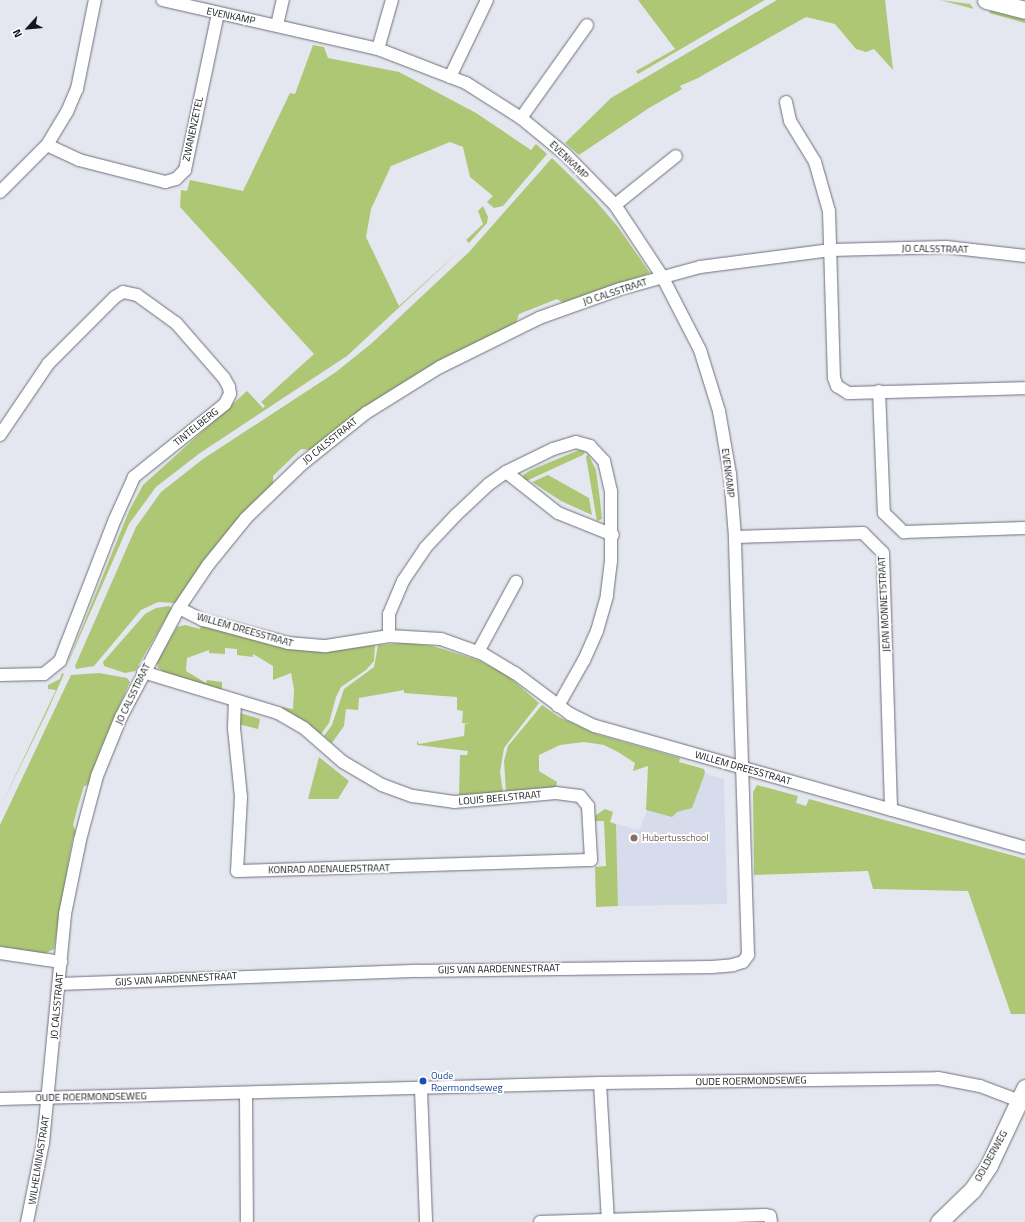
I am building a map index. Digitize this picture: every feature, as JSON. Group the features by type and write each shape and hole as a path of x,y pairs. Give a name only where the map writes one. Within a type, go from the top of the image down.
{"street":[{"path":"0,192 46,145 77,89 96,0"},
{"name":"EVENKAMP","path":"162,0 378,48 466,82 521,118 558,147 615,205 662,276 700,350 719,411 730,474 735,537 742,767"},
{"path":"277,25 282,0"},
{"path":"378,48 392,0"},
{"path":"450,77 487,0"},
{"path":"986,0 1025,10"},
{"name":"ZWANENZETEL","path":"46,145 79,160 166,182 176,179 185,170 218,13"},
{"path":"521,118 587,25"},
{"path":"786,102 790,121 815,162 824,189 829,211 834,378 837,386 848,393 1025,388"},
{"path":"615,205 676,156"},
{"name":"JO CALSSTRAAT","path":"48,1097 67,907 80,840 97,776 121,717 143,672 179,608 208,565 246,518 302,464 366,413 440,368 539,318 662,276 700,267 762,257 831,250 946,247 1025,256"},
{"name":"TINTELBERG","path":"0,435 48,364 115,297 123,292 137,295 176,323 224,378 229,387 230,394 225,404 134,477 115,519 60,661 44,674 0,675"},
{"path":"879,391 884,513 904,532 1025,528"},
{"path":"389,636 389,614 403,581 425,548 456,515 489,484 506,472 553,449 576,442 590,446 604,461 611,491 613,535 607,596 597,631 584,660 558,706"},
{"path":"506,472 558,513 613,535"},
{"name":"JEAN MONNETSTRAAT","path":"735,537 863,533 883,553 891,810"},
{"path":"478,652 516,582"},
{"name":"WILLEM DREESSTRAAT","path":"179,608 203,620 288,644 326,646 389,636 441,639 478,652 515,673 558,706 595,726 1025,848"},
{"name":"LOUIS BEELSTRAAT","path":"143,672 278,713 304,728 343,762 382,785 413,796 454,802 556,793 580,796 588,806 591,860"},
{"name":"KONRAD ADENAUERSTRAAT","path":"235,701 234,728 241,797 237,871 591,860"},
{"name":"GIJS VAN AARDENNESTRAAT","path":"59,984 411,971 734,965 743,962 748,955 742,767"},
{"path":"0,953 61,962"},
{"name":"OUDE ROERMONDSEWEG","path":"0,1099 421,1090 600,1083 938,1078 980,1086 1023,1098"},
{"path":"600,1083 608,1221"},
{"path":"421,1090 426,1222"},
{"path":"246,1094 247,1222"},
{"name":"WILHELMINASTRAAT","path":"28,1222 36,1188 48,1097"},
{"name":"OOLDERWEG","path":"939,1222 977,1183 1023,1098"},
{"path":"540,1222 765,1215 770,1216 771,1222"}],"shaded area":[{"path":"648,766 703,773 724,779 727,904 618,906 616,824 639,830 648,809"}],"green space":[{"path":"638,0 765,0 638,74 636,71 675,49"},
{"path":"777,0 885,0 893,70 874,49 866,52 856,49 835,24 806,17 698,78 680,86 682,89 649,108 579,155 565,143 611,98"},
{"path":"940,0 970,4 974,9"},
{"path":"991,10 1025,19 1025,23 989,13"},
{"path":"313,45 324,47 328,58 399,72 476,113 531,150 536,144 547,154 503,206 494,208 487,202 493,196 470,177 463,147 450,142 391,166 371,209 366,237 399,306 466,245 347,356 200,453 156,487 129,524 65,670 129,511 143,485 247,391 263,408 265,406 261,402 314,354 180,207 181,190 187,191 190,180 243,191 290,93 295,94"},
{"path":"552,158 594,199 618,227 650,273 563,303 557,299 519,314 516,323 436,363 360,411 310,450 301,449 273,476 273,485 176,603 158,602 141,610 94,666 76,669 75,666 136,527 161,492 203,459 336,372 372,343 469,252"},
{"path":"483,206 488,217 487,223 469,243 466,240 483,224 478,211"},
{"path":"579,450 585,452 583,455 524,482 523,475 531,470"},
{"path":"588,454 596,470 602,519 597,521 586,457"},
{"path":"548,475 589,498 592,515 561,501 532,482"},
{"path":"169,606 172,608 135,671 125,673 104,666 103,662 145,614 156,608"},
{"path":"185,625 200,629 201,625 275,646 307,651 339,650 375,645 374,661 366,670 341,687 336,697 329,723 321,734 280,709 283,707 293,709 294,689 291,673 273,680 273,666 253,654 253,657 237,655 237,649 225,648 225,654 209,653 209,650 187,658 186,671 206,683 207,680 222,682 222,691 162,674 163,671 158,668 157,661 177,627"},
{"path":"405,643 433,646 478,660 507,675 539,703 504,748 500,772 503,792 459,795 460,755 467,755 468,751 417,745 417,741 419,744 464,736 465,724 471,724 462,723 463,711 457,710 457,697 404,693 404,690 359,698 358,710 346,709 344,726 332,743 324,736 332,725 344,689 374,667 378,645"},
{"path":"62,673 64,674 47,712 0,808 56,690 48,689 48,685 60,679"},
{"path":"99,673 127,678 130,682 101,748 91,776 92,784 84,786 78,806 73,825 77,834 73,838 70,853 54,949 44,954 0,946 0,825 71,675"},
{"path":"542,705 559,717 596,734 680,758 679,762 704,769 705,773 692,808 677,812 672,817 646,810 648,766 633,771 635,763 618,752 604,745 584,742 560,745 539,755 539,771 557,782 556,787 506,791 504,761 508,746"},
{"path":"240,713 260,719 258,729 238,724"},
{"path":"319,757 349,781 338,799 308,799"},
{"path":"757,785 798,796 796,803 806,806 809,799 1025,859 1025,1014 1011,1014 968,891 873,889 868,871 754,875 753,792"},
{"path":"605,809 613,812 610,822 616,824 618,906 596,907 595,867 606,866 604,821 594,821 596,815"}],"place":[{"name":"Hubertusschool","path":"634,838"},
{"name":"Oude Roermondseweg","path":"423,1081"}]}
